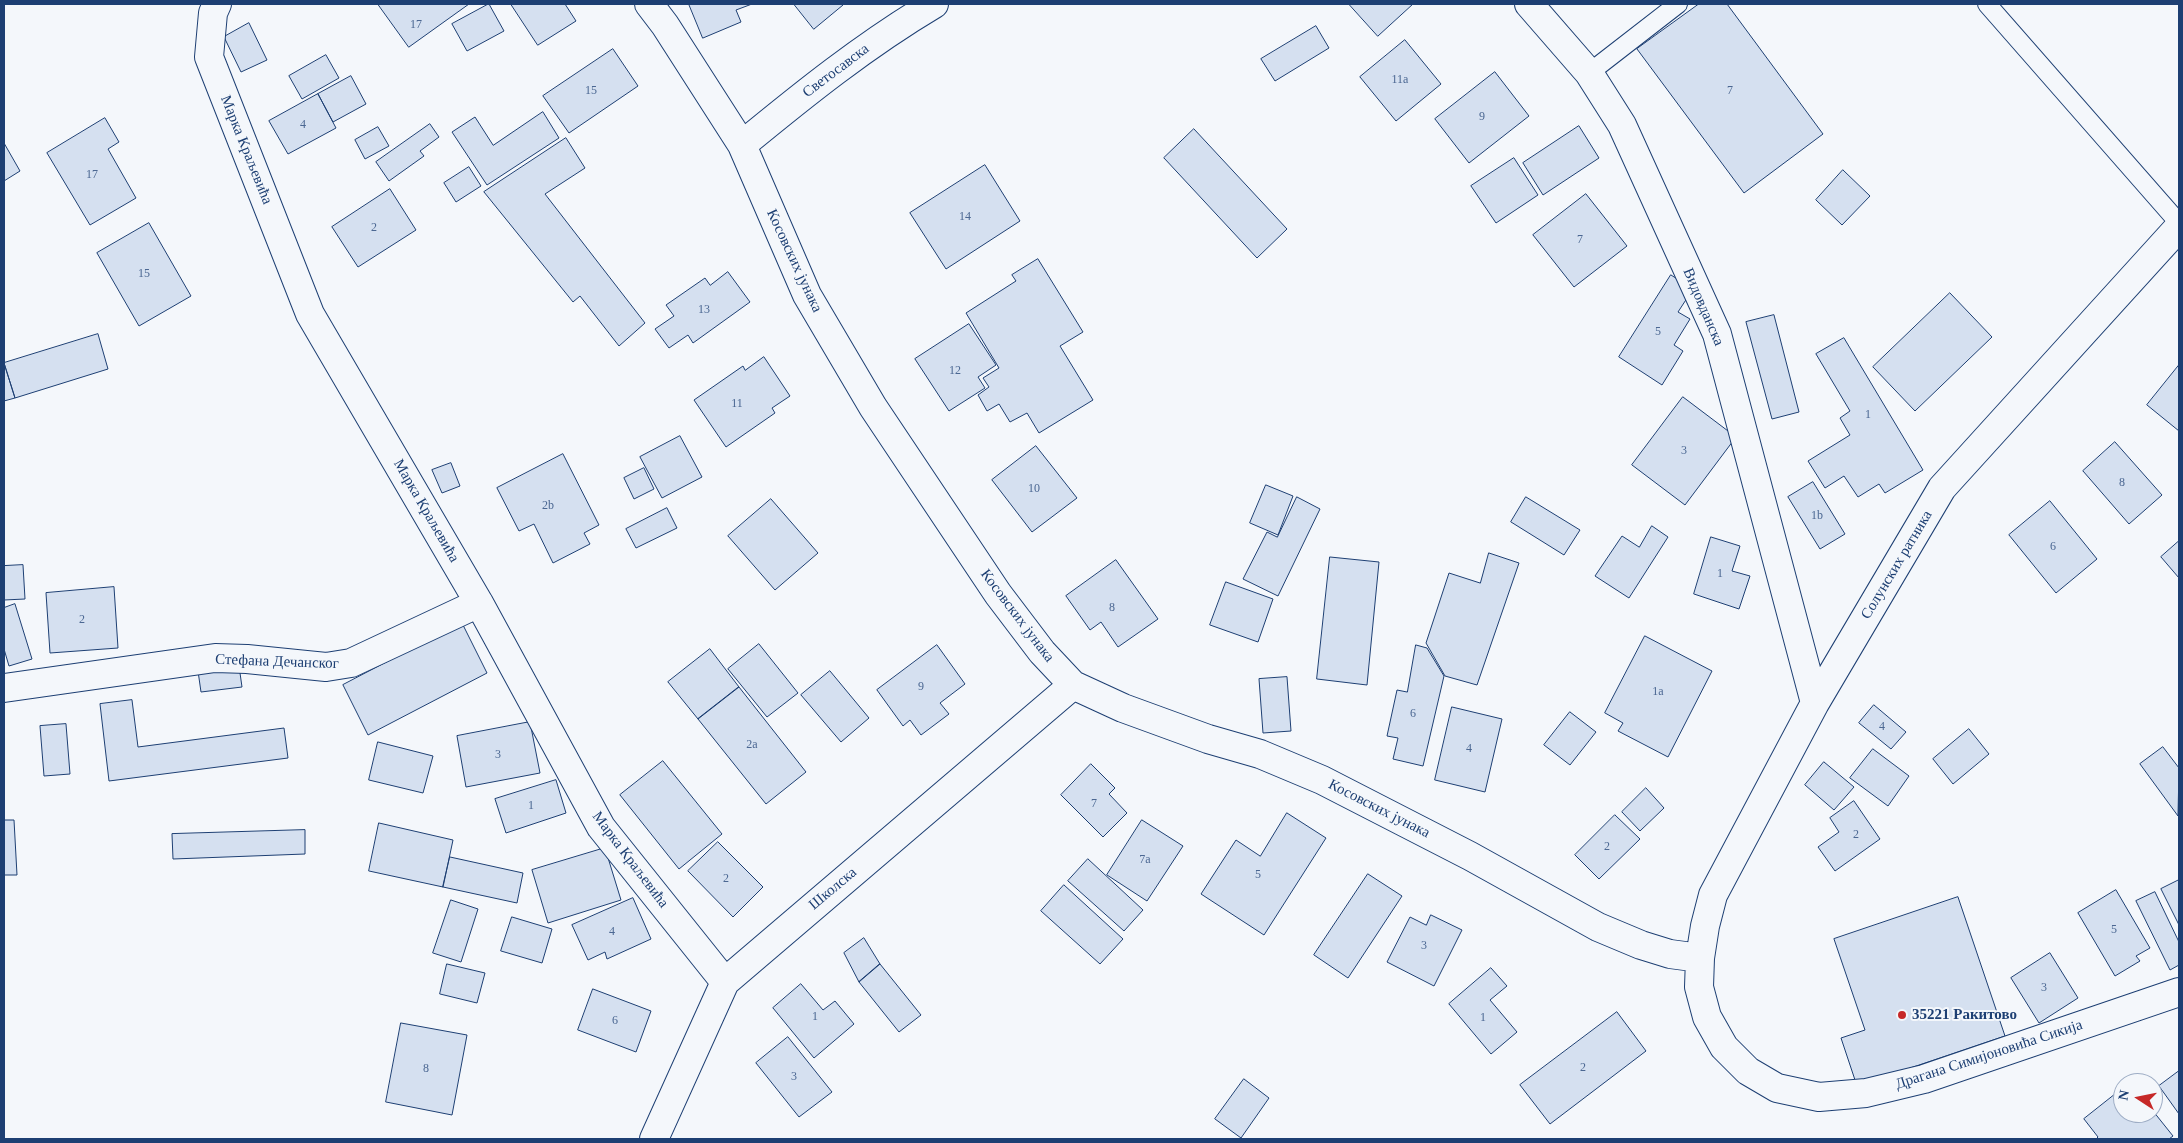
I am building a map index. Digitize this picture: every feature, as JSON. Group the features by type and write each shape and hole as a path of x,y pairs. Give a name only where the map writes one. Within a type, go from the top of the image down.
{"street":[{"name":"Марка Краљевића","path":"217,4 213,12 209,57 310,314 479,603 601,827 724,982"},
{"name":"Косовских јунака","path":"649,4 666,25 742,145 807,295 873,407 998,594 1042,652 1073,685 1124,708 1208,739 1260,754 1322,780 1470,856 1598,928 1670,954 1700,958"},
{"name":"Светосавска","path":"742,145 802,96 880,37 934,4"},
{"name":"Видовданска","path":"1529,4 1589,73 1622,125 1717,334 1815,703"},
{"name":"Солунских ратника","path":"1700,958 1705,926 1713,895 1815,703 1942,488 2179,227"},
{"name":"Стефана Дечанског","path":"4,688 215,658 247,659 326,667 351,664 479,603"},
{"name":"Школска","path":"654,1139 724,982 1073,685"},
{"name":"Драгана Симијоновића Сикија","path":"1700,958 1699,987 1707,1017 1724,1048 1748,1071 1777,1088 1819,1097 1866,1093 1924,1079 2179,992"}],"lane":[{"path":"1589,73 1678,4"},
{"path":"1987,4 2179,223"}],"building":[{"path":"378,4 469,4 409,47"},
{"path":"489,4 504,31 467,51 452,24"},
{"path":"511,4 565,4 576,21 538,45"},
{"path":"689,4 752,4 736,10 741,22 703,38"},
{"path":"794,4 842,4 843,5 814,29"},
{"path":"1349,4 1413,4 1378,36"},
{"path":"1699,4 1727,4 1823,134 1744,193 1637,49"},
{"path":"249,23 267,60 241,72 224,37"},
{"path":"1316,26 1329,48 1275,81 1261,59"},
{"path":"1405,40 1441,84 1396,121 1360,77"},
{"path":"613,49 638,86 569,133 543,96"},
{"path":"326,55 339,78 302,99 289,76"},
{"path":"1495,72 1529,116 1469,163 1435,119"},
{"path":"351,76 366,104 333,122 318,94"},
{"path":"318,94 336,128 288,154 269,121"},
{"path":"543,112 559,138 487,185 452,132 475,117 493,145"},
{"path":"105,118 119,142 108,149 136,198 90,225 47,153"},
{"path":"430,124 439,137 420,151 424,156 389,181 376,162"},
{"path":"1579,126 1599,158 1543,195 1523,163"},
{"path":"378,127 389,146 365,159 355,140"},
{"path":"1194,129 1287,229 1257,258 1164,158"},
{"path":"566,138 585,168 545,194 645,323 619,346 580,296 573,302 484,192"},
{"path":"4,143 20,171 4,181"},
{"path":"1514,158 1538,195 1496,223 1471,186"},
{"path":"985,165 1020,221 946,269 910,213"},
{"path":"469,167 481,186 456,202 444,183"},
{"path":"1843,170 1870,196 1842,225 1816,200"},
{"path":"390,189 416,230 358,267 332,227"},
{"path":"1586,194 1627,246 1574,287 1533,235"},
{"path":"149,223 191,296 139,326 97,253"},
{"path":"1038,259 1083,332 1060,346 1093,400 1039,433 1027,413 1010,422 999,404 987,411 978,395 989,387 983,378 999,368 966,313 1016,281 1012,275"},
{"path":"728,272 750,302 693,343 688,335 669,348 655,329 674,316 666,305 705,278 710,285"},
{"path":"1671,275 1693,289 1678,312 1690,319 1674,345 1683,351 1662,385 1619,357"},
{"path":"1950,293 1992,337 1915,411 1873,367"},
{"path":"1774,315 1799,412 1772,419 1746,322"},
{"path":"969,324 996,365 978,377 985,388 949,411 915,359"},
{"path":"98,334 108,369 15,398 4,363"},
{"path":"1844,338 1923,470 1885,493 1879,484 1858,497 1844,476 1825,488 1808,461 1850,435 1840,418 1850,411 1816,354"},
{"path":"764,357 790,396 772,408 775,413 726,447 694,400 743,366 745,370"},
{"path":"4,363 15,398 4,401"},
{"path":"2179,365 2179,431 2147,405"},
{"path":"1683,397 1736,437 1685,505 1632,465"},
{"path":"680,436 702,477 662,498 640,457"},
{"path":"2115,442 2162,495 2129,524 2083,471"},
{"path":"1036,446 1077,498 1032,532 992,480"},
{"path":"563,454 599,525 584,533 590,544 553,563 534,524 519,531 497,488"},
{"path":"451,463 460,486 442,493 432,470"},
{"path":"644,468 654,489 634,499 624,478"},
{"path":"1813,482 1845,534 1820,549 1788,497"},
{"path":"1266,485 1293,496 1278,535 1250,523"},
{"path":"1297,497 1320,509 1278,596 1243,579 1267,532 1277,537"},
{"path":"1526,497 1580,530 1564,555 1511,522"},
{"path":"771,499 818,553 775,590 728,536"},
{"path":"2050,501 2097,559 2056,593 2009,535"},
{"path":"667,508 677,528 636,548 626,529"},
{"path":"1652,526 1668,537 1629,598 1595,576 1622,536 1639,547"},
{"path":"1711,537 1740,546 1732,571 1750,576 1739,609 1694,594"},
{"path":"2179,541 2179,578 2161,557"},
{"path":"1489,553 1519,563 1477,685 1445,676 1426,643 1449,573 1480,583"},
{"path":"1330,557 1379,562 1367,685 1317,679"},
{"path":"1116,560 1158,619 1118,647 1101,622 1090,630 1066,596"},
{"path":"23,565 25,599 4,600 4,566"},
{"path":"1226,582 1273,599 1258,642 1210,625"},
{"path":"114,587 118,648 50,653 46,593"},
{"path":"15,604 32,659 9,666 4,649 4,608"},
{"path":"462,623 487,673 368,735 343,685"},
{"path":"1645,636 1712,671 1668,757 1618,731 1623,723 1605,713"},
{"path":"759,644 798,693 767,717 728,669"},
{"path":"937,645 965,684 940,703 949,714 921,735 910,720 903,726 877,690"},
{"path":"1416,645 1427,648 1444,676 1423,766 1393,759 1398,738 1387,736 1397,690 1407,692"},
{"path":"710,649 739,687 698,719 668,682"},
{"path":"239,666 242,687 201,692 198,671"},
{"path":"830,671 869,718 841,742 801,695"},
{"path":"1287,677 1291,731 1263,733 1259,679"},
{"path":"739,687 806,772 766,804 698,719"},
{"path":"132,700 138,747 284,728 288,758 109,781 100,704"},
{"path":"1874,705 1906,732 1891,749 1859,723"},
{"path":"1452,707 1502,719 1485,792 1435,780"},
{"path":"1570,712 1596,732 1570,765 1544,745"},
{"path":"530,722 540,773 466,787 457,736"},
{"path":"66,724 70,774 44,776 40,726"},
{"path":"1969,729 1989,754 1953,784 1933,759"},
{"path":"378,742 433,756 423,793 369,780"},
{"path":"2163,747 2179,768 2178,816 2140,764"},
{"path":"1873,749 1909,776 1888,806 1850,778"},
{"path":"663,761 722,834 679,869 620,795"},
{"path":"1824,762 1854,787 1834,810 1805,785"},
{"path":"1091,764 1115,788 1109,794 1127,813 1103,837 1061,795"},
{"path":"556,780 566,813 506,833 495,799"},
{"path":"1646,788 1664,808 1640,831 1622,812"},
{"path":"1854,801 1880,839 1835,871 1818,847 1839,832 1830,818"},
{"path":"1287,813 1326,838 1264,935 1201,894 1236,840 1260,856"},
{"path":"1615,815 1640,839 1599,879 1575,855"},
{"path":"4,820 14,820 17,875 4,875"},
{"path":"1142,820 1183,846 1147,901 1107,875"},
{"path":"379,823 453,840 443,887 369,871"},
{"path":"305,830 305,854 173,859 172,834"},
{"path":"718,842 763,887 733,917 688,871"},
{"path":"605,848 621,900 548,923 532,870"},
{"path":"450,857 523,873 517,903 443,887"},
{"path":"1088,859 1143,910 1124,931 1068,881"},
{"path":"1368,874 1402,896 1348,978 1314,955"},
{"path":"2179,880 2179,925 2161,889"},
{"path":"1064,885 1123,939 1100,964 1041,911"},
{"path":"2116,890 2150,948 2136,956 2140,961 2115,976 2078,913"},
{"path":"2155,892 2179,942 2179,965 2170,970 2136,901"},
{"path":"1958,897 2005,1036 1857,1086 1841,1038 1865,1030 1834,939"},
{"path":"633,898 651,939 607,959 605,952 588,960 572,925"},
{"path":"451,900 478,909 461,962 433,953"},
{"path":"1431,915 1462,930 1434,986 1387,962 1410,917 1426,925"},
{"path":"512,917 552,929 542,963 501,951"},
{"path":"864,938 880,964 859,982 844,953"},
{"path":"2050,953 2078,998 2039,1023 2011,978"},
{"path":"447,964 485,973 477,1003 440,994"},
{"path":"880,964 921,1015 899,1032 859,982"},
{"path":"1491,968 1507,986 1490,1000 1517,1032 1491,1054 1449,1004"},
{"path":"801,984 823,1010 835,1001 854,1024 814,1058 773,1008"},
{"path":"593,989 651,1011 636,1052 578,1030"},
{"path":"1617,1012 1646,1051 1550,1124 1520,1085"},
{"path":"401,1023 467,1035 452,1115 386,1102"},
{"path":"788,1037 832,1092 799,1117 756,1063"},
{"path":"2179,1071 2179,1114 2163,1092 2163,1083"},
{"path":"1244,1079 1269,1098 1241,1138 1215,1119"},
{"path":"2113,1096 2113,1123 2163,1123 2173,1136 2169,1139 2096,1139 2098,1137 2084,1119"}],"place":[{"name":"35221 Ракитово","path":"1902,1015"}]}
